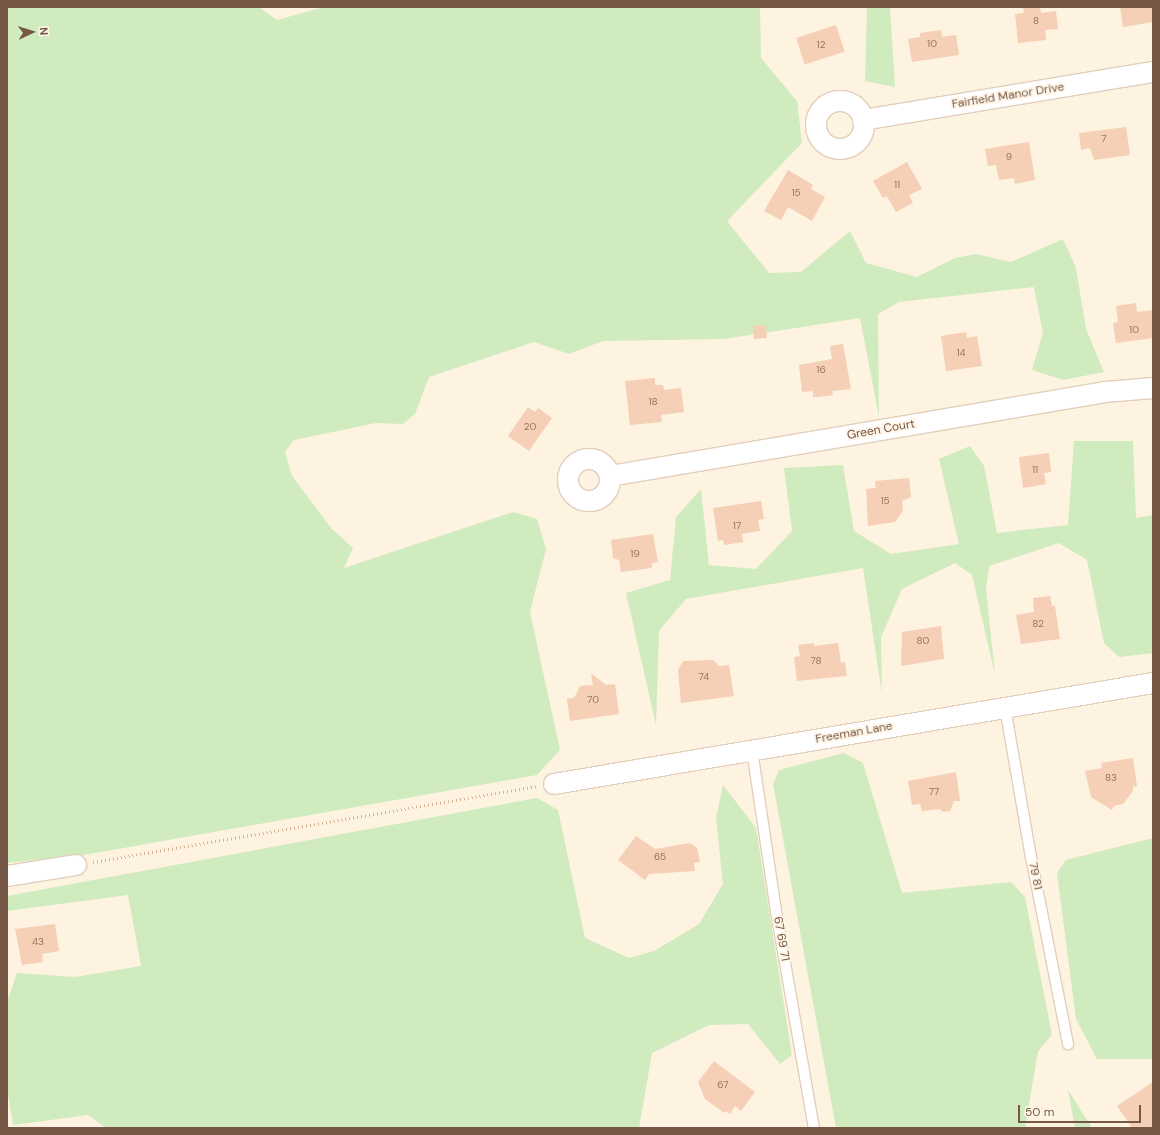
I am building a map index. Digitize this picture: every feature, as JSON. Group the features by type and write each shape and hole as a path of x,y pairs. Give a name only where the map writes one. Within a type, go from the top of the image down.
{"street":[{"name":"Fairfield Manor Drive","path":"863,120 1153,72"},
{"name":"Green Court","path":"610,476 1105,392 1153,388"},
{"name":"Freeman Lane","path":"554,784 1153,683"},
{"path":"7,876 76,865"}],"lane":[{"name":"79 81","path":"1005,707 1033,865 1068,1044"},
{"name":"67 69 71","path":"752,750 776,911 814,1128"}],"path":[{"path":"76,865 141,856 554,784"}],"green space":[{"path":"7,7 259,7 277,20 324,7 760,7 761,58 797,101 802,143 727,221 769,273 801,272 850,231 866,263 917,277 955,258 976,254 1011,262 1063,239 1076,268 1086,329 1104,372 1063,380 1032,370 1043,333 1034,287 899,302 878,314 879,417 860,318 724,339 603,341 569,354 534,342 429,377 415,414 403,424 376,423 294,440 285,452 292,476 332,529 353,548 344,568 513,512 537,519 546,549 530,612 560,750 537,775 84,855 7,863"},
{"path":"867,7 890,7 895,87 865,81"},
{"path":"1074,441 1133,441 1136,518 1153,515 1153,653 1119,657 1104,643 1087,560 1059,543 989,566 986,590 995,675 972,575 955,563 902,589 881,637 882,694 863,568 686,599 659,631 656,725 626,593 670,580 676,517 701,489 709,565 756,569 792,531 784,468 843,465 854,531 891,554 959,544 939,459 970,446 984,466 997,533 1068,525"},
{"path":"844,753 863,763 902,893 1011,882 1025,897 1052,1035 1038,1051 1025,1128 836,1128 773,784 779,770"},
{"path":"723,785 756,828 792,1055 780,1064 748,1024 709,1025 652,1053 639,1128 106,1128 88,1115 13,1125 7,1088 7,1002 17,973 75,977 141,966 128,895 7,911 7,896 537,798 558,810 585,938 629,958 654,951 699,924 723,884 716,818"},
{"path":"1153,838 1153,1059 1097,1059 1076,1019 1057,873 1066,860"},
{"path":"1068,1090 1092,1128 1075,1128"}],"building":[{"path":"1023,7 1040,7 1041,13 1056,11 1058,29 1045,30 1046,40 1018,43 1015,14 1024,13"},
{"path":"1120,7 1153,7 1153,22 1123,27"},
{"path":"836,25 845,52 805,65 796,38"},
{"path":"941,30 942,37 956,35 959,55 912,62 908,39 920,37 920,33"},
{"path":"1126,127 1130,155 1094,160 1090,148 1081,150 1079,133"},
{"path":"1029,142 1035,180 1015,184 1014,178 999,180 996,165 988,166 985,149"},
{"path":"907,162 922,189 909,195 913,203 896,212 888,198 886,196 883,198 873,181"},
{"path":"788,170 813,185 811,189 825,197 812,221 788,207 781,220 764,211"},
{"path":"1136,303 1137,312 1153,310 1153,338 1116,343 1113,323 1118,322 1116,306"},
{"path":"766,325 767,338 754,339 753,326"},
{"path":"966,332 967,338 977,336 982,366 946,371 941,336"},
{"path":"843,344 851,389 832,391 833,395 819,397 813,397 813,391 802,392 799,365 832,359 830,346"},
{"path":"655,378 655,385 663,385 664,390 681,388 684,412 661,415 662,422 630,425 625,381"},
{"path":"528,407 535,412 538,408 552,418 529,451 508,436"},
{"path":"1049,453 1051,472 1044,473 1046,484 1023,488 1019,457"},
{"path":"909,478 911,497 902,501 903,511 895,522 868,526 866,489 876,488 875,481"},
{"path":"761,501 764,519 758,520 760,531 742,534 743,542 724,545 723,540 718,541 713,508"},
{"path":"653,534 658,562 652,563 652,568 621,572 619,560 613,558 611,540"},
{"path":"1050,596 1052,606 1055,606 1060,639 1021,644 1016,615 1034,612 1033,598"},
{"path":"941,626 944,659 901,666 902,632"},
{"path":"814,643 814,646 838,643 841,663 845,662 847,676 797,681 794,657 800,656 798,645"},
{"path":"713,660 719,666 729,665 734,696 681,703 678,670 683,661"},
{"path":"591,673 606,685 615,684 619,714 570,721 567,699 574,698 580,686 593,685"},
{"path":"1133,758 1137,786 1133,787 1133,791 1123,804 1114,806 1112,810 1091,797 1085,771 1102,768 1101,763"},
{"path":"956,772 960,801 954,801 950,811 943,812 940,809 922,811 920,804 912,805 908,781"},
{"path":"636,836 655,849 690,843 697,848 700,862 694,863 695,871 649,874 645,880 618,860"},
{"path":"55,924 59,951 42,954 43,962 22,965 15,929"},
{"path":"714,1061 755,1092 741,1111 735,1106 730,1114 726,1111 724,1113 705,1099 698,1082"},
{"path":"1153,1082 1153,1128 1132,1128 1117,1106"}]}
